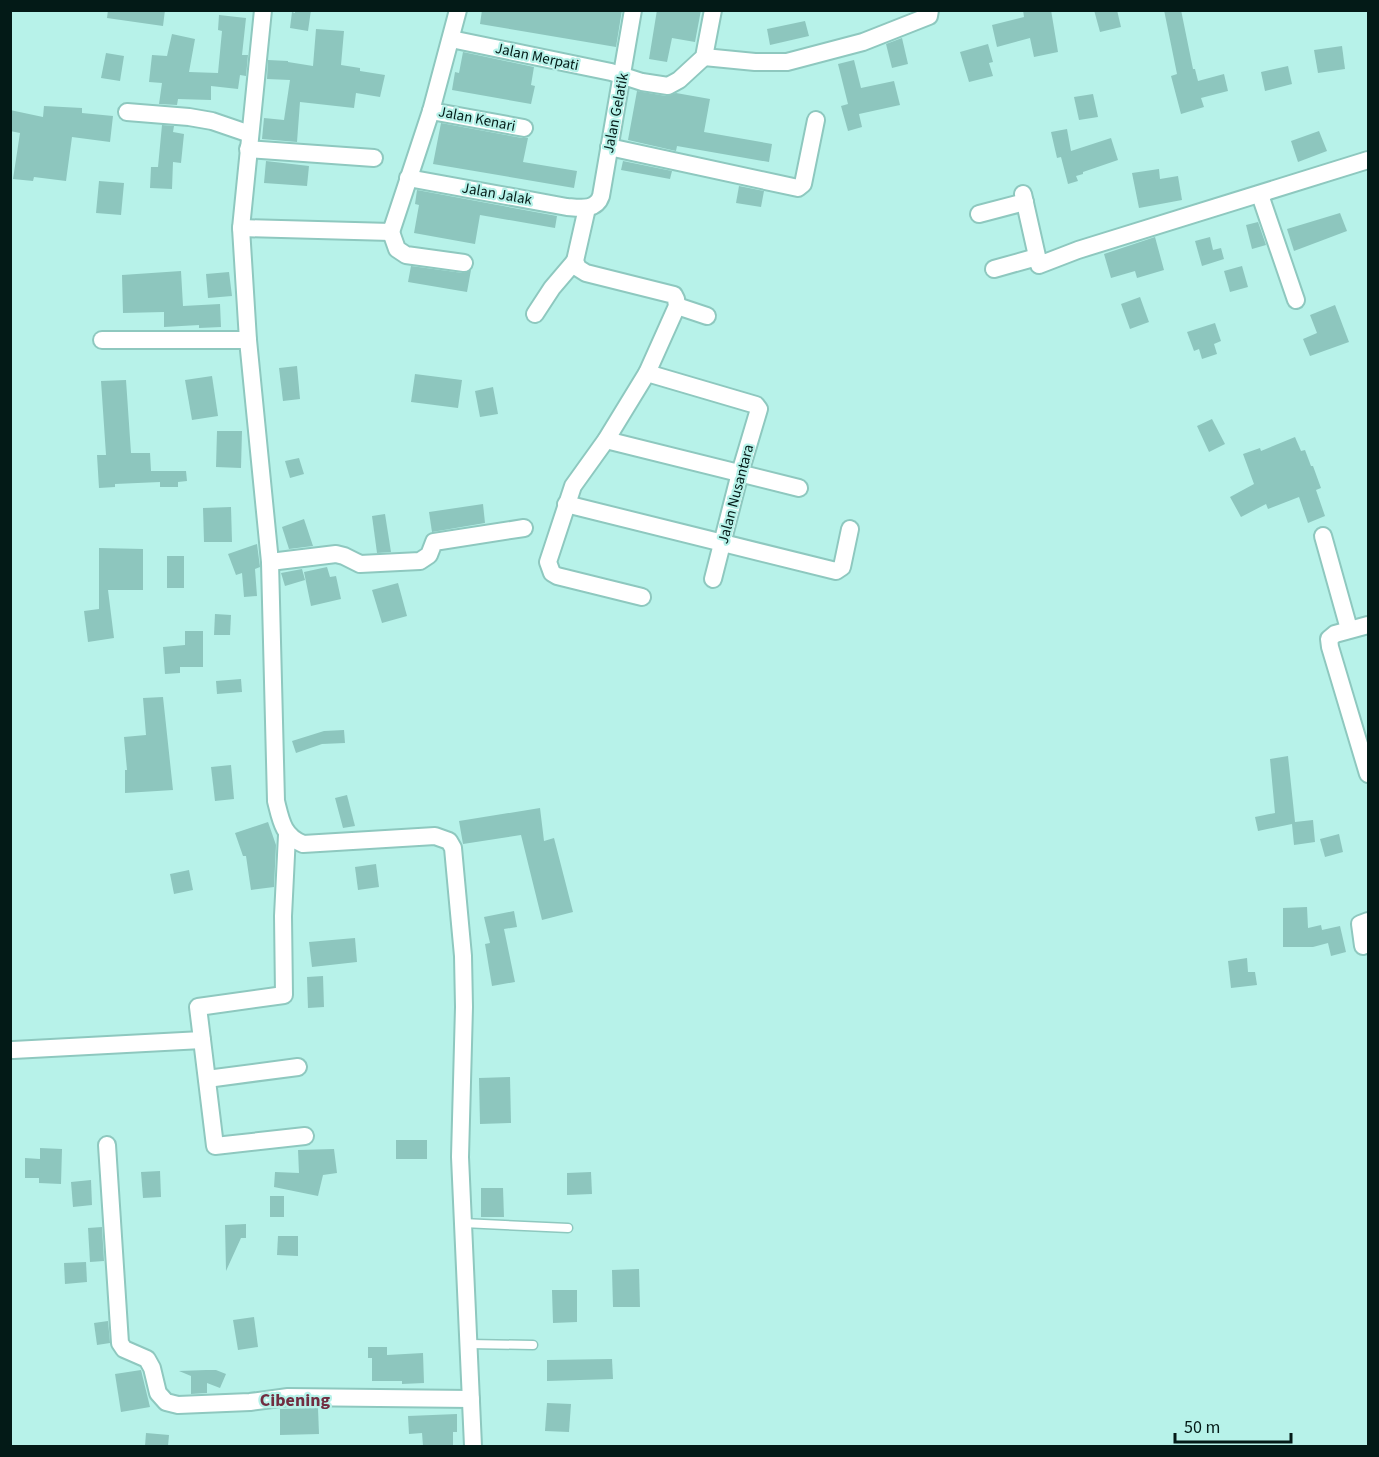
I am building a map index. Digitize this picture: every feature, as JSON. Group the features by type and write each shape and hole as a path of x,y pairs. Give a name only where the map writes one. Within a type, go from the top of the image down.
{"street":[{"path":"263,10 241,228 248,340 270,562 276,801 287,835 283,916 284,995 198,1007 215,1146 305,1136"},
{"path":"458,10 431,111 391,232 397,249 406,255 464,263"},
{"name":"Jalan Gelatik","path":"587,208 597,204 601,196 633,10"},
{"path":"714,10 704,57 755,62 793,61 883,35 927,18 930,10"},
{"name":"Jalan Merpati","path":"451,39 668,86 674,84 704,57"},
{"name":"Jalan Kenari","path":"431,111 524,128"},
{"path":"127,112 212,121 249,141 374,158"},
{"path":"609,147 800,187 803,184 816,120"},
{"path":"979,214 1024,198 1039,265 1078,250 1368,160"},
{"name":"Jalan Jalak","path":"408,178 567,207 587,208"},
{"path":"1260,195 1296,300"},
{"path":"535,314 552,288 575,261 587,208"},
{"path":"241,228 391,232"},
{"path":"994,268 1037,257"},
{"path":"575,261 578,268 586,273 674,295 676,299 677,306 647,373 606,440 573,486 548,562 552,573 568,579 642,597"},
{"path":"677,306 707,316"},
{"path":"102,340 248,340"},
{"name":"Jalan Nusantara","path":"647,373 756,405 759,408 713,579"},
{"path":"606,440 798,488"},
{"path":"566,504 836,571 842,567 850,529"},
{"path":"270,562 336,554 360,564 420,561 429,555 434,542 524,528"},
{"path":"1323,536 1349,629"},
{"path":"1368,625 1335,634 1329,639 1368,774"},
{"path":"287,835 296,841 311,844 435,836 444,838 452,844 463,956 460,1157 473,1446"},
{"path":"1363,946 1360,924 1368,921"},
{"path":"13,1050 202,1040"},
{"path":"207,1079 298,1067"},
{"path":"107,1145 120,1343 124,1349 147,1359 152,1368 158,1393 166,1402 178,1405 250,1402 288,1397 471,1399"}],"lane":[{"path":"463,1223 568,1228"},
{"path":"469,1344 533,1346"}],"building":[{"path":"108,10 165,10 163,26 107,18"},
{"path":"295,10 311,10 308,31 290,28 292,12 295,13"},
{"path":"482,10 622,10 616,47 480,24"},
{"path":"657,10 701,10 695,42 672,38 667,62 649,59"},
{"path":"1023,10 1051,10 1058,52 1034,57 1030,38 997,47 992,25 1024,17"},
{"path":"1094,10 1117,10 1121,27 1100,32"},
{"path":"1164,10 1181,10 1193,69 1195,69 1198,81 1224,74 1228,91 1201,98 1204,107 1181,114 1171,76 1177,74"},
{"path":"219,15 246,18 242,55 248,55 246,76 240,75 238,89 211,86 211,100 178,99 177,105 159,104 162,83 149,82 152,55 167,56 172,34 195,39 189,72 218,73 222,31 218,30"},
{"path":"805,21 809,36 770,45 767,29"},
{"path":"316,29 344,31 341,65 385,75 380,97 356,93 354,108 300,102 297,142 262,139 264,118 284,120 290,80 267,79 268,60 313,66"},
{"path":"902,38 908,64 892,68 886,44"},
{"path":"988,44 993,62 989,63 993,76 969,82 960,52"},
{"path":"1342,46 1345,69 1318,73 1314,50"},
{"path":"463,52 534,67 531,85 535,86 531,104 452,90 455,72 459,73"},
{"path":"106,53 124,56 120,81 101,78"},
{"path":"854,60 861,88 894,81 900,105 859,114 862,127 848,131 841,106 848,104 838,64"},
{"path":"1288,66 1292,84 1265,91 1261,72"},
{"path":"637,91 666,96 676,93 710,99 704,132 772,144 769,162 677,146 676,151 628,140"},
{"path":"1093,94 1098,117 1079,120 1074,97"},
{"path":"44,106 82,108 82,113 113,116 110,142 72,137 66,181 34,177 33,181 13,179 20,133 10,131 10,110 43,117"},
{"path":"441,123 528,138 523,162 577,171 574,188 433,164"},
{"path":"162,125 174,126 173,132 184,134 181,163 173,162 172,189 150,188 151,167 158,167"},
{"path":"1067,129 1071,151 1111,138 1118,160 1083,172 1076,176 1078,181 1068,184 1061,157 1057,158 1051,132"},
{"path":"1319,131 1327,151 1298,162 1291,141"},
{"path":"266,161 309,166 307,186 264,183"},
{"path":"623,161 672,171 670,179 621,170"},
{"path":"1159,169 1160,179 1178,176 1182,200 1139,208 1132,173"},
{"path":"99,181 124,183 121,215 96,213"},
{"path":"739,186 764,191 761,207 736,203"},
{"path":"417,190 557,216 555,228 480,215 475,244 414,233 419,205 415,204"},
{"path":"1340,213 1347,231 1294,251 1287,229"},
{"path":"1258,222 1266,245 1252,249 1246,225"},
{"path":"1155,237 1164,270 1137,278 1135,271 1111,278 1104,254"},
{"path":"1210,237 1213,250 1221,248 1224,259 1202,266 1195,241"},
{"path":"411,266 463,273 471,270 467,292 408,282"},
{"path":"1242,266 1248,287 1230,292 1224,271"},
{"path":"181,271 183,306 220,304 221,327 199,328 199,325 164,327 164,312 123,313 122,275"},
{"path":"229,272 232,296 208,298 206,274"},
{"path":"1140,297 1149,322 1130,329 1121,304"},
{"path":"1335,305 1349,342 1310,356 1303,339 1317,333 1310,315"},
{"path":"1215,323 1221,341 1214,344 1217,354 1202,359 1199,349 1194,351 1187,332"},
{"path":"297,366 300,399 283,401 279,368"},
{"path":"415,374 462,380 458,408 411,402"},
{"path":"212,376 218,416 192,420 185,380"},
{"path":"126,380 131,453 150,453 151,471 186,471 187,481 178,482 178,487 160,487 160,482 115,484 115,487 99,488 97,455 106,455 101,381"},
{"path":"493,387 498,414 480,417 475,391"},
{"path":"1212,419 1225,444 1209,452 1197,426"},
{"path":"217,431 242,431 241,468 216,467"},
{"path":"1295,437 1301,451 1305,450 1313,466 1321,488 1316,490 1325,516 1308,523 1299,497 1268,509 1266,504 1241,517 1230,497 1254,484 1243,454 1260,448 1261,451"},
{"path":"299,458 304,474 290,478 285,461"},
{"path":"483,504 485,523 432,532 429,512"},
{"path":"231,507 232,542 204,542 203,508"},
{"path":"385,514 391,552 377,553 372,516"},
{"path":"304,519 313,546 289,549 282,527"},
{"path":"257,544 260,567 255,569 257,596 244,597 242,573 236,575 228,554"},
{"path":"99,548 143,549 143,590 108,590 114,638 88,642 84,611 99,609"},
{"path":"167,556 184,556 184,588 167,588"},
{"path":"327,567 330,577 336,576 341,599 311,606 304,572"},
{"path":"302,569 305,580 285,586 281,573"},
{"path":"398,583 407,616 382,623 372,590"},
{"path":"215,614 231,615 230,635 214,635"},
{"path":"185,631 203,631 203,667 180,667 180,673 165,674 163,647 185,645"},
{"path":"241,679 242,692 217,694 216,681"},
{"path":"163,697 173,790 125,793 125,770 127,770 124,737 146,735 143,698"},
{"path":"344,730 345,743 322,744 296,753 292,741 324,731"},
{"path":"1288,756 1295,822 1313,820 1315,842 1294,845 1292,824 1258,831 1255,817 1275,813 1270,759"},
{"path":"231,765 234,799 215,801 211,767"},
{"path":"347,795 355,826 343,828 335,798"},
{"path":"540,808 544,841 554,838 573,912 542,920 521,835 463,844 459,821"},
{"path":"268,822 276,845 274,887 251,890 246,856 243,856 235,833"},
{"path":"1339,834 1343,852 1325,857 1320,839"},
{"path":"376,864 379,887 358,890 355,867"},
{"path":"189,870 193,890 174,894 170,874"},
{"path":"1307,907 1308,928 1321,925 1322,930 1340,926 1346,952 1331,956 1328,943 1313,947 1283,947 1283,908"},
{"path":"514,911 517,927 504,929 515,982 492,986 485,944 490,943 484,917"},
{"path":"355,938 357,962 312,967 309,942"},
{"path":"1247,958 1248,972 1255,972 1257,985 1231,988 1228,961"},
{"path":"323,976 324,1007 308,1008 307,977"},
{"path":"510,1077 511,1123 480,1124 479,1078"},
{"path":"396,1140 427,1140 427,1159 396,1159"},
{"path":"40,1148 62,1149 61,1184 39,1183 39,1178 25,1178 25,1158 40,1159"},
{"path":"334,1149 337,1173 323,1175 318,1196 274,1187 275,1172 299,1173 298,1150"},
{"path":"160,1171 161,1197 143,1198 141,1172"},
{"path":"591,1172 592,1194 567,1195 567,1173"},
{"path":"91,1180 92,1205 73,1207 71,1182"},
{"path":"481,1188 503,1188 504,1217 481,1217"},
{"path":"270,1196 284,1196 284,1217 270,1217"},
{"path":"246,1224 246,1238 241,1238 226,1271 225,1225"},
{"path":"102,1227 104,1261 90,1262 88,1228"},
{"path":"278,1236 298,1236 298,1256 277,1255"},
{"path":"86,1262 87,1282 65,1284 64,1263"},
{"path":"639,1269 640,1307 613,1307 612,1270"},
{"path":"552,1290 577,1290 577,1322 553,1323"},
{"path":"254,1317 258,1347 238,1350 233,1320"},
{"path":"108,1321 110,1343 97,1345 94,1323"},
{"path":"368,1347 387,1347 387,1355 423,1353 424,1383 402,1384 402,1381 372,1381 372,1358 368,1358"},
{"path":"612,1359 613,1379 547,1381 547,1360"},
{"path":"141,1370 150,1407 121,1412 115,1374"},
{"path":"216,1370 226,1374 220,1388 207,1383 207,1393 191,1394 191,1376 179,1371"},
{"path":"547,1403 571,1404 569,1432 545,1431"},
{"path":"318,1408 319,1434 280,1435 280,1409"},
{"path":"457,1414 457,1432 453,1432 453,1446 423,1446 422,1433 409,1434 408,1416"},
{"path":"146,1433 169,1435 168,1446 145,1446"}],"district":[{"name":"Cibening","path":"295,1400"}]}
